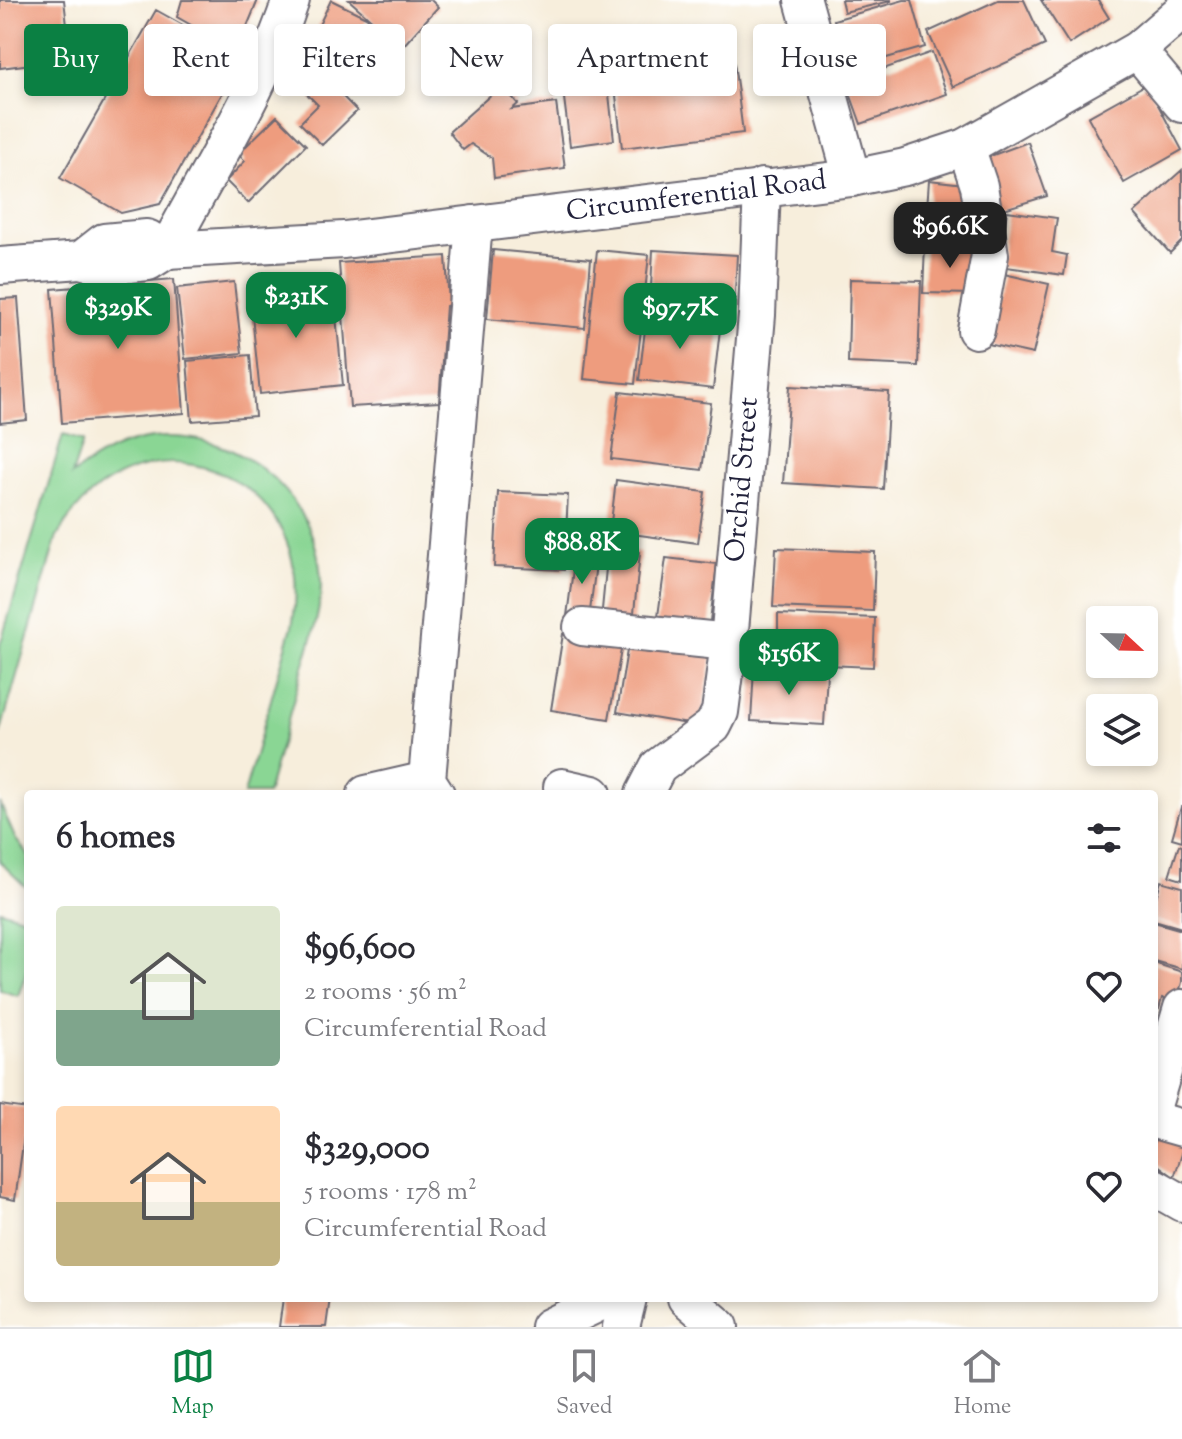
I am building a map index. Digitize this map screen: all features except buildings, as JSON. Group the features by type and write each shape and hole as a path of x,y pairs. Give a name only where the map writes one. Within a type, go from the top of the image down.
{"street":[{"path":"167,250 255,86 280,34 291,0"},
{"path":"803,0 852,178"},
{"name":"Circumferential Road","path":"0,266 81,260 104,242 147,238 167,250 344,240 852,178 905,167 966,147 1137,50 1182,11"},
{"path":"1137,50 1182,104"},
{"path":"966,147 979,186 990,255 976,330"},
{"name":"Orchid Street","path":"646,790 658,767 713,726 720,712 729,642 757,315 762,187"},
{"path":"404,790 432,787 474,224"},
{"path":"582,627 729,642"},
{"path":"1158,1089 1182,1008"},
{"path":"1158,1121 1182,1128"},
{"path":"1158,1189 1182,1203"},
{"path":"549,1327 601,1302"},
{"path":"621,1327 627,1302"},
{"path":"691,1302 720,1327"}],"green space":[{"path":"63,435 83,441 72,475 102,455 136,441 170,437 203,441 234,451 262,468 286,491 304,518 316,549 321,583 319,607 268,790 245,790 292,626 294,571 279,526 251,492 214,471 172,463 129,471 89,496 56,539 0,734 0,645"},
{"path":"0,803 15,838 24,850 24,885 0,862"},
{"path":"0,910 24,918 24,979 18,996 0,990"}]}
